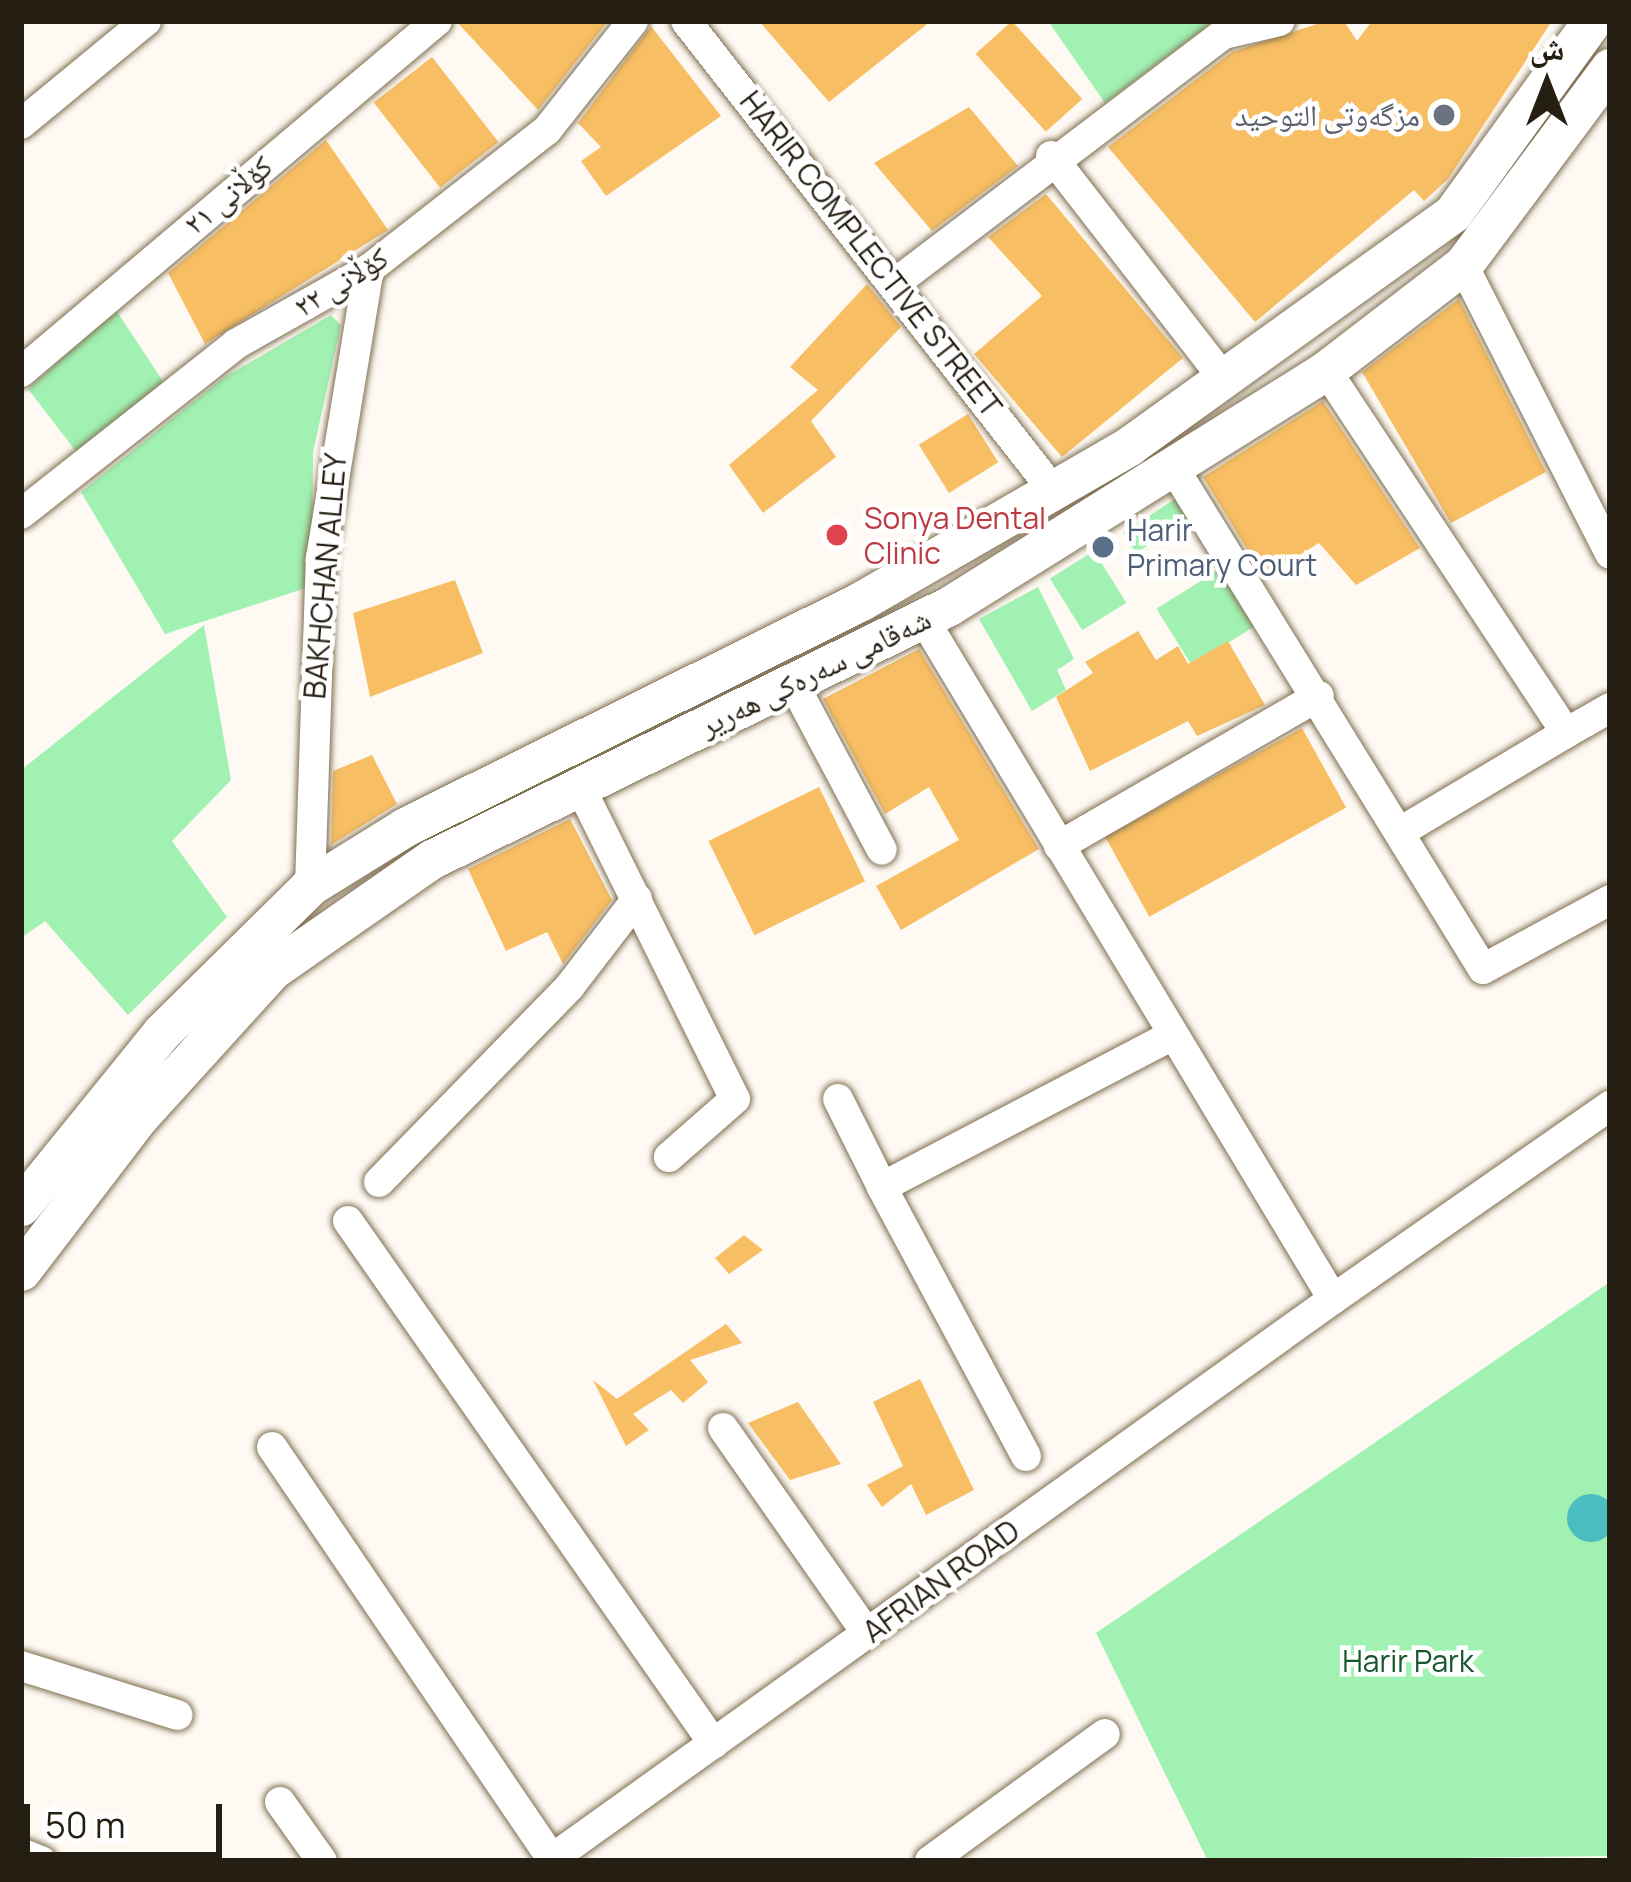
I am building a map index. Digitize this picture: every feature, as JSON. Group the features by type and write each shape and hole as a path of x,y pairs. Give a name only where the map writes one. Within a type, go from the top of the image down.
{"main road":[{"name":"شەقامی سەرەکی هەریر","path":"21,1206 160,1033 310,886 405,827 923,566 1052,489 1223,377 1453,213 1598,26"},
{"name":"شەقامی سەرەکی هەریر","path":"21,1271 137,1118 272,970 432,859 936,612 1175,470 1326,370 1463,265 1610,68"},
{"path":"923,566 936,612"}],"street":[{"path":"21,124 146,21"},
{"name":"کۆڵانی ٢١","path":"21,373 437,21"},
{"name":"کۆڵانی ٢٢","path":"21,514 236,344 370,269 547,130 633,21"},
{"name":"HARIR COMPLECTIVE STREET","path":"686,21 898,281 1052,489"},
{"path":"898,281 1220,28 1280,21"},
{"path":"1052,156 1223,377"},
{"path":"1463,265 1610,554"},
{"name":"BAKHCHAN ALLEY","path":"310,886 321,558 370,269"},
{"path":"1326,370 1566,733"},
{"path":"1175,470 1483,969 1610,900"},
{"path":"936,612 1059,846 1333,1299"},
{"path":"793,681 882,850"},
{"path":"1059,846 1318,696"},
{"path":"1400,832 1610,708"},
{"path":"580,787 735,1099 669,1157"},
{"path":"379,1182 570,986 637,899"},
{"path":"882,1187 1173,1035"},
{"path":"838,1099 1026,1456"},
{"name":"AFRIAN ROAD","path":"550,1860 1610,1106"},
{"path":"349,1220 714,1744"},
{"path":"723,1428 867,1634"},
{"path":"272,1447 550,1860"},
{"path":"21,1666 177,1715"},
{"path":"930,1861 1105,1734"},
{"path":"280,1802 322,1861"},
{"path":"21,1853 41,1861"}],"green space":[{"path":"1048,21 1214,21 1105,103"},
{"path":"116,310 164,383 78,454 28,389"},
{"path":"331,315 341,325 313,452 312,586 165,634 81,492 223,378"},
{"path":"1175,499 1188,519 1136,553 1123,533"},
{"path":"1094,551 1126,603 1082,630 1050,579"},
{"path":"1220,569 1256,626 1192,666 1156,609"},
{"path":"1038,587 1074,659 1057,670 1066,690 1032,711 979,619"},
{"path":"204,625 231,780 172,841 227,917 128,1015 45,921 21,938 21,770"},
{"name":"Harir Park","path":"1610,1282 1610,1856 1208,1861 1096,1633"}],"water":[{"path":"1591,1494 1608,1501 1615,1518 1608,1535 1591,1542 1574,1535 1567,1518 1574,1501"}],"building":[{"path":"456,21 608,21 538,110"},
{"path":"759,21 931,21 829,102"},
{"path":"1012,21 1082,99 1046,132 976,54"},
{"path":"1326,21 1344,21 1357,41 1372,21 1552,21 1448,179 1424,201 1414,190 1255,322 1108,147 1232,52"},
{"path":"651,26 721,116 606,196 581,161 601,147 578,123"},
{"path":"432,57 498,142 440,188 374,103"},
{"path":"969,107 1018,166 932,231 874,163"},
{"path":"326,140 388,230 205,344 168,273"},
{"path":"1046,194 1183,358 1062,457 974,354 1042,296 988,237"},
{"path":"867,284 901,327 811,421 836,457 763,513 729,465 818,390 790,367"},
{"path":"1459,299 1546,472 1451,523 1362,372"},
{"path":"1323,401 1420,548 1356,585 1319,543 1264,577 1203,477"},
{"path":"968,414 998,462 949,493 919,445"},
{"path":"455,580 483,653 370,697 353,613"},
{"path":"1138,631 1156,660 1178,646 1188,664 1228,641 1265,705 1197,736 1188,721 1090,771 1056,697 1093,673 1085,662"},
{"path":"919,649 1039,849 901,930 876,886 959,840 929,787 885,814 823,699"},
{"path":"1302,728 1346,808 1149,917 1105,837"},
{"path":"372,755 397,804 331,845 333,771"},
{"path":"819,787 865,881 754,935 708,841"},
{"path":"570,819 612,900 563,964 547,932 506,951 468,869"},
{"path":"744,1235 763,1250 729,1274 715,1258"},
{"path":"726,1324 742,1343 690,1360 708,1382 683,1403 671,1390 633,1414 649,1430 626,1446 593,1380 617,1399"},
{"path":"920,1379 974,1490 926,1515 911,1484 882,1507 867,1485 903,1466 873,1402"},
{"path":"798,1402 841,1464 790,1480 748,1423"}],"place":[{"name":"مزگەوتی التوحید","path":"1444,115"},
{"name":"Sonya Dental Clinic","path":"837,535"},
{"name":"Harir Primary Court","path":"1103,547"}]}
